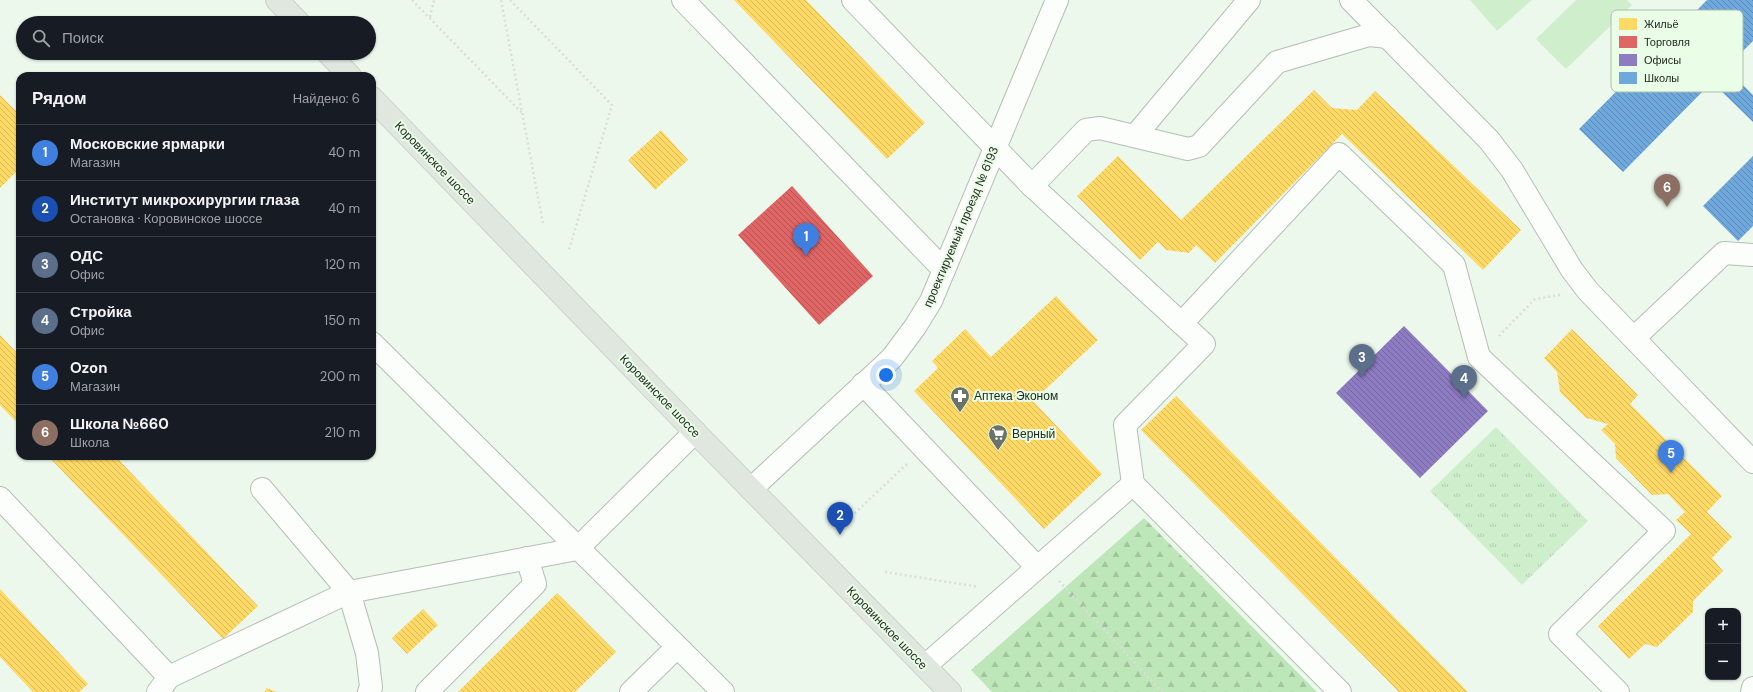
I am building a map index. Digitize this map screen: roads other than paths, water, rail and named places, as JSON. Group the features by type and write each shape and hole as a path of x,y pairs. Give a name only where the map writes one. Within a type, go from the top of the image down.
{"main road":[{"path":"277,0 292,16"},
{"path":"335,60 346,72"},
{"name":"Коровинское шоссе","path":"376,102 695,432 950,692"}],"street":[{"path":"683,0 944,270"},
{"path":"853,0 1032,186 1204,344 1125,425 1134,484 1340,692"},
{"name":"проектируемый проезд № 6193","path":"751,489 892,358 915,327 931,301 1057,0"},
{"path":"1136,136 1249,0"},
{"path":"1351,0 1489,140 1512,170 1572,270 1588,291 1753,462"},
{"path":"1032,186 1086,130 1100,128 1188,149 1199,146 1277,62 1369,35 1388,36"},
{"path":"1182,323 1339,154 1454,265 1479,357 1664,531 1560,634 1618,692"},
{"path":"1634,338 1724,253 1753,255"},
{"path":"376,347 576,548 723,692"},
{"path":"863,384 1039,565"},
{"path":"0,498 163,685 349,592 576,548 695,432"},
{"path":"925,666 1039,565 1134,484"},
{"path":"262,489 349,592 367,653 371,687 370,692"},
{"path":"427,692 535,584 527,558"},
{"path":"631,692 677,647"},
{"path":"1752,692 1753,688"}],"place":[{"name":"Школа №660","path":"1667,207"},
{"name":"Московские ярмарки","path":"806,256"},
{"name":"ОДС","path":"1362,377"},
{"name":"Стройка","path":"1464,398"},
{"name":"Аптека Эконом","path":"960,413"},
{"name":"Верный","path":"998,451"},
{"name":"Ozon","path":"1671,473"},
{"name":"Институт микрохирургии глаза","path":"840,535"}]}
